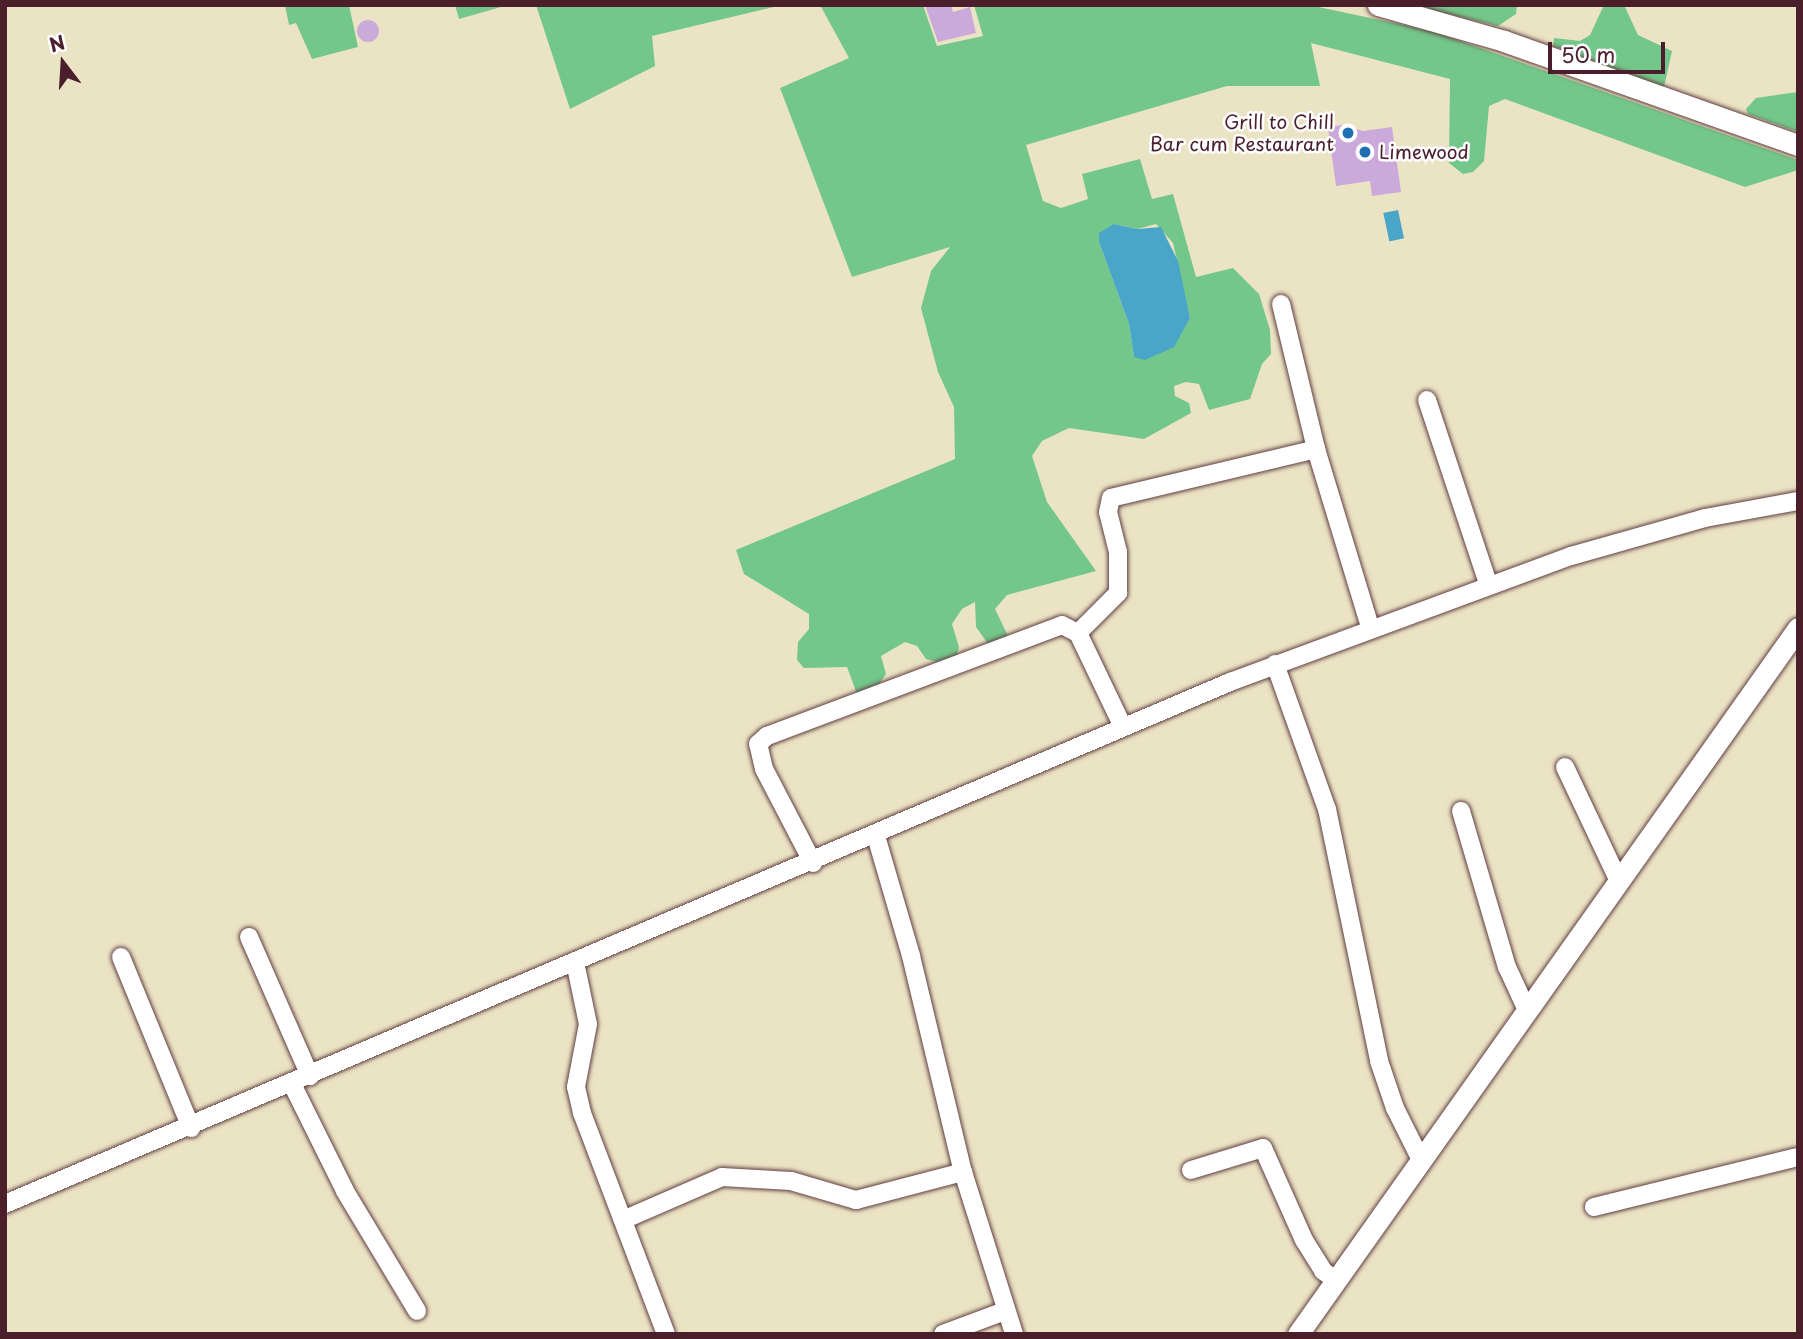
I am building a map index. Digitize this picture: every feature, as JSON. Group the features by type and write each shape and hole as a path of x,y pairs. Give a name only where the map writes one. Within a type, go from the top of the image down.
{"street":[{"path":"1378,5 1504,41 1798,145"},
{"path":"1280,304 1316,449 1370,627"},
{"path":"1427,400 1488,583"},
{"path":"1078,633 1118,593 1118,552 1108,512 1111,498 1316,449"},
{"path":"5,1204 191,1128 1275,664 1488,583 1653,531 1798,501"},
{"path":"813,863 764,769 759,740 1062,625 1078,633 1123,727"},
{"path":"1298,1334 1798,628"},
{"path":"1275,664 1327,809 1379,1061 1395,1108 1421,1160"},
{"path":"1565,767 1619,881"},
{"path":"1461,811 1507,967 1527,1010"},
{"path":"876,836 911,956 963,1172 1014,1334"},
{"path":"249,937 310,1076"},
{"path":"121,957 191,1128"},
{"path":"575,962 588,1024 576,1087 666,1334"},
{"path":"292,1084 345,1191 417,1311"},
{"path":"1191,1171 1263,1148 1308,1248 1323,1271 1336,1280"},
{"path":"1594,1207 1798,1157"},
{"path":"623,1220 722,1177 790,1181 856,1200 963,1172"},
{"path":"943,1334 1006,1311"}],"green space":[{"path":"285,5 349,5 358,47 312,59 296,23 289,25"},
{"path":"455,5 508,5 459,19"},
{"path":"536,5 782,5 652,36 655,66 570,109"},
{"path":"820,5 923,5 937,46 983,36 974,5 1309,5 1432,31 1798,160 1798,170 1745,187 1505,99 1489,106 1484,161 1473,172 1463,174 1449,163 1450,79 1311,43 1320,86 1227,86 1026,145 1043,201 1061,208 1088,199 1082,174 1140,159 1152,199 1173,194 1196,277 1233,268 1259,294 1270,330 1271,354 1262,364 1250,399 1209,410 1199,384 1186,382 1174,386 1175,396 1189,403 1191,413 1144,439 1069,428 1042,441 1032,456 1047,502 1096,571 1007,595 995,609 1008,636 988,644 976,627 975,602 962,609 952,624 959,647 956,658 941,663 926,659 917,646 905,642 881,656 886,674 875,690 857,694 847,667 804,668 797,660 798,642 809,629 809,614 744,574 736,550 955,459 954,407 938,372 921,308 931,271 950,247 852,277 780,88 849,58","holes":["1114,224 1137,229 1156,224 1173,243 1190,318 1134,357 1129,324 1099,242"]},
{"path":"1410,5 1517,5 1516,14 1498,26"},
{"path":"1604,5 1624,5 1638,35 1672,51 1664,87 1553,46 1554,38 1580,41 1590,35"},
{"path":"1798,92 1798,132 1748,114 1746,109 1756,98"}],"water":[{"path":"1398,210 1404,238 1389,241 1383,213"},
{"path":"1114,224 1137,229 1161,227 1178,261 1190,318 1174,347 1145,360 1134,357 1129,324 1099,242 1099,233"}],"building":[{"path":"925,5 951,5 953,12 970,7 976,33 938,42"},
{"path":"368,20 376,23 379,31 376,39 368,42 360,39 357,31 360,23"},
{"path":"1343,125 1363,131 1392,127 1401,192 1372,196 1370,181 1336,186 1328,127"}],"place":[{"name":"Grill to Chill Bar cum Restaurant","path":"1348,133"},
{"name":"Limewood","path":"1365,152"}]}
